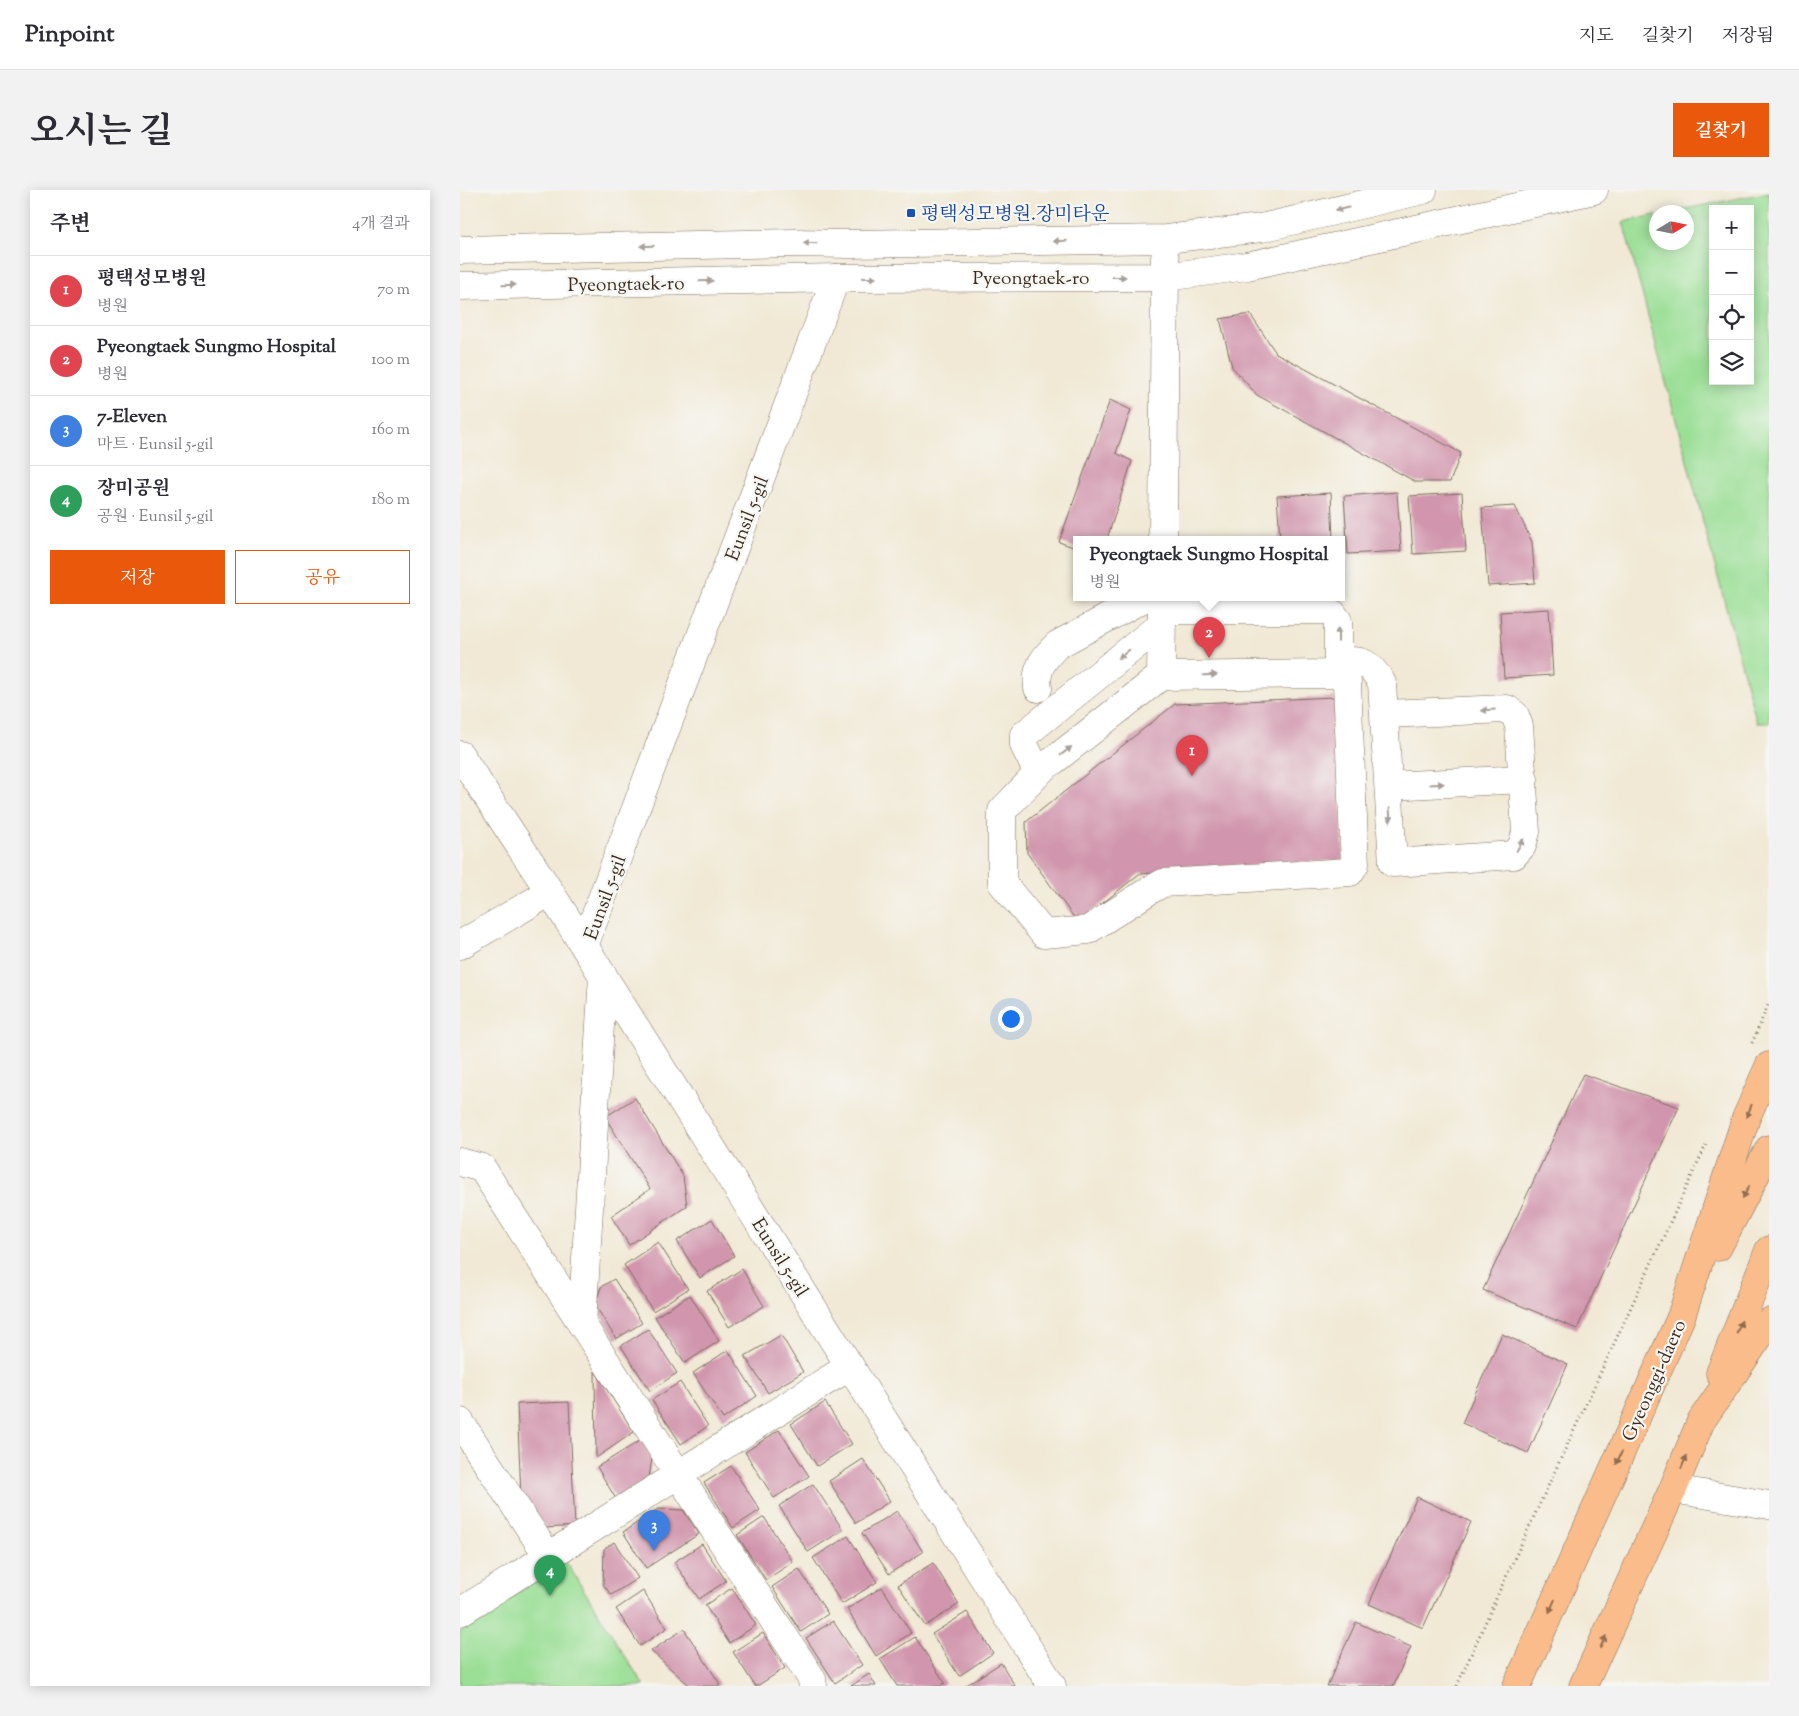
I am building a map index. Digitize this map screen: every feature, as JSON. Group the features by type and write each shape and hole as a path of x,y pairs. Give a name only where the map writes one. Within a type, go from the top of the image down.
{"main road":[{"name":"Gyeonggi-daero","path":"1517,1686 1681,1317 1746,1118 1769,1066"},
{"path":"1681,1317 1769,1149"},
{"path":"1583,1686 1673,1489 1769,1250"},
{"path":"1701,1421 1769,1322"}],"street":[{"name":"Pyeongtaek-ro","path":"460,250 785,243 850,244 1166,239 1261,228 1423,190"},
{"name":"Pyeongtaek-ro","path":"460,286 836,278 1165,277 1247,266 1594,190"},
{"path":"1162,536 1166,239"},
{"name":"Eunsil 5-gil","path":"836,278 584,946 1052,1686"},
{"path":"1038,688 1036,677 1039,668 1047,655 1058,645 1158,607 1325,610 1333,614 1338,621 1342,661 1355,864 1350,872 1163,883 1088,930 1044,934 1002,883 1002,811 1044,767 1161,676 1330,674 1342,661"},
{"path":"1158,607 1161,676"},
{"path":"1044,767 1034,765 1024,745 1024,735 1158,607"},
{"path":"1342,661 1361,661 1374,670 1382,683 1393,862 1514,855 1522,846 1526,832 1524,779 1519,726 1515,715 1507,709 1385,714"},
{"path":"460,754 584,946"},
{"path":"1389,786 1524,779"},
{"path":"460,945 550,892"},
{"path":"582,1325 603,975"},
{"path":"460,1162 482,1168 812,1680 813,1686"},
{"path":"460,1612 850,1366"},
{"path":"460,1422 548,1556"},
{"path":"1673,1489 1769,1505"}],"path":[{"path":"1750,1046 1769,1003"},
{"path":"1457,1686 1706,1144"}],"green space":[{"path":"1769,192 1769,723 1757,723 1623,222 1649,216 1649,250 1694,250 1694,207"},
{"path":"565,1560 644,1686 460,1686 460,1632"}],"building":[{"path":"1250,314 1276,353 1461,453 1450,482 1416,482 1257,395 1232,367 1220,319"},
{"path":"1110,400 1131,410 1116,453 1132,461 1108,536 1073,536 1073,547 1059,542"},
{"path":"1397,492 1401,551 1348,554 1344,496"},
{"path":"1331,493 1333,536 1280,536 1277,496"},
{"path":"1462,493 1466,551 1413,554 1409,496"},
{"path":"1515,506 1532,542 1535,583 1488,586 1482,508"},
{"path":"1549,609 1553,675 1504,678 1500,612"},
{"path":"1335,697 1344,860 1139,874 1078,923 1027,853 1026,822 1175,704"},
{"path":"1583,1074 1679,1107 1577,1329 1483,1290"},
{"path":"635,1098 683,1176 687,1206 629,1245 611,1216 650,1189 605,1117"},
{"path":"712,1219 734,1256 700,1278 677,1241"},
{"path":"658,1242 688,1289 653,1311 624,1265"},
{"path":"742,1269 764,1306 729,1327 707,1291"},
{"path":"614,1279 642,1323 616,1339 595,1305 601,1287"},
{"path":"690,1295 719,1341 685,1363 655,1317"},
{"path":"648,1329 677,1373 650,1391 621,1346"},
{"path":"1502,1334 1568,1364 1528,1453 1462,1423"},
{"path":"781,1335 803,1372 768,1393 745,1356"},
{"path":"728,1350 757,1396 723,1419 693,1373"},
{"path":"595,1371 634,1432 596,1458"},
{"path":"680,1382 708,1426 681,1444 652,1400"},
{"path":"569,1402 575,1526 546,1528 521,1495 517,1404"},
{"path":"825,1402 852,1444 817,1466 791,1424"},
{"path":"779,1430 809,1476 774,1498 745,1452"},
{"path":"641,1440 652,1458 649,1478 616,1499 597,1467"},
{"path":"863,1459 890,1501 856,1523 829,1481"},
{"path":"731,1466 760,1510 733,1528 704,1483"},
{"path":"813,1484 843,1530 808,1552 779,1506"},
{"path":"1417,1497 1471,1522 1423,1628 1369,1604"},
{"path":"658,1509 683,1510 699,1534 646,1568 623,1532"},
{"path":"897,1511 923,1552 889,1574 862,1533"},
{"path":"764,1517 793,1562 766,1580 737,1535"},
{"path":"848,1536 877,1582 842,1604 813,1558"},
{"path":"614,1542 638,1578 611,1595 603,1584 604,1549"},
{"path":"702,1544 726,1581 699,1599 674,1562"},
{"path":"933,1563 959,1604 925,1626 898,1585"},
{"path":"799,1569 828,1614 801,1632 772,1587"},
{"path":"882,1587 911,1633 876,1656 847,1609"},
{"path":"732,1588 756,1625 729,1643 705,1605"},
{"path":"643,1591 667,1628 640,1646 616,1609"},
{"path":"967,1612 993,1653 959,1676 932,1634"},
{"path":"833,1621 862,1665 835,1683 806,1638"},
{"path":"1356,1622 1411,1647 1393,1686 1327,1686"},
{"path":"684,1629 720,1684 717,1686 690,1686 651,1651"},
{"path":"763,1633 785,1668 755,1686 733,1652"},
{"path":"915,1637 945,1683 940,1686 897,1686 880,1659"},
{"path":"1001,1663 1015,1686 965,1686"},
{"path":"869,1674 876,1686 851,1686"}],"place":[{"name":"평택성모병원.장미타운","path":"911,213"},
{"name":"Pyeongtaek Sungmo Hospital","path":"1209,658"},
{"name":"평택성모병원","path":"1192,776"},
{"name":"7-Eleven","path":"654,1551"},
{"name":"장미공원","path":"550,1596"}]}
